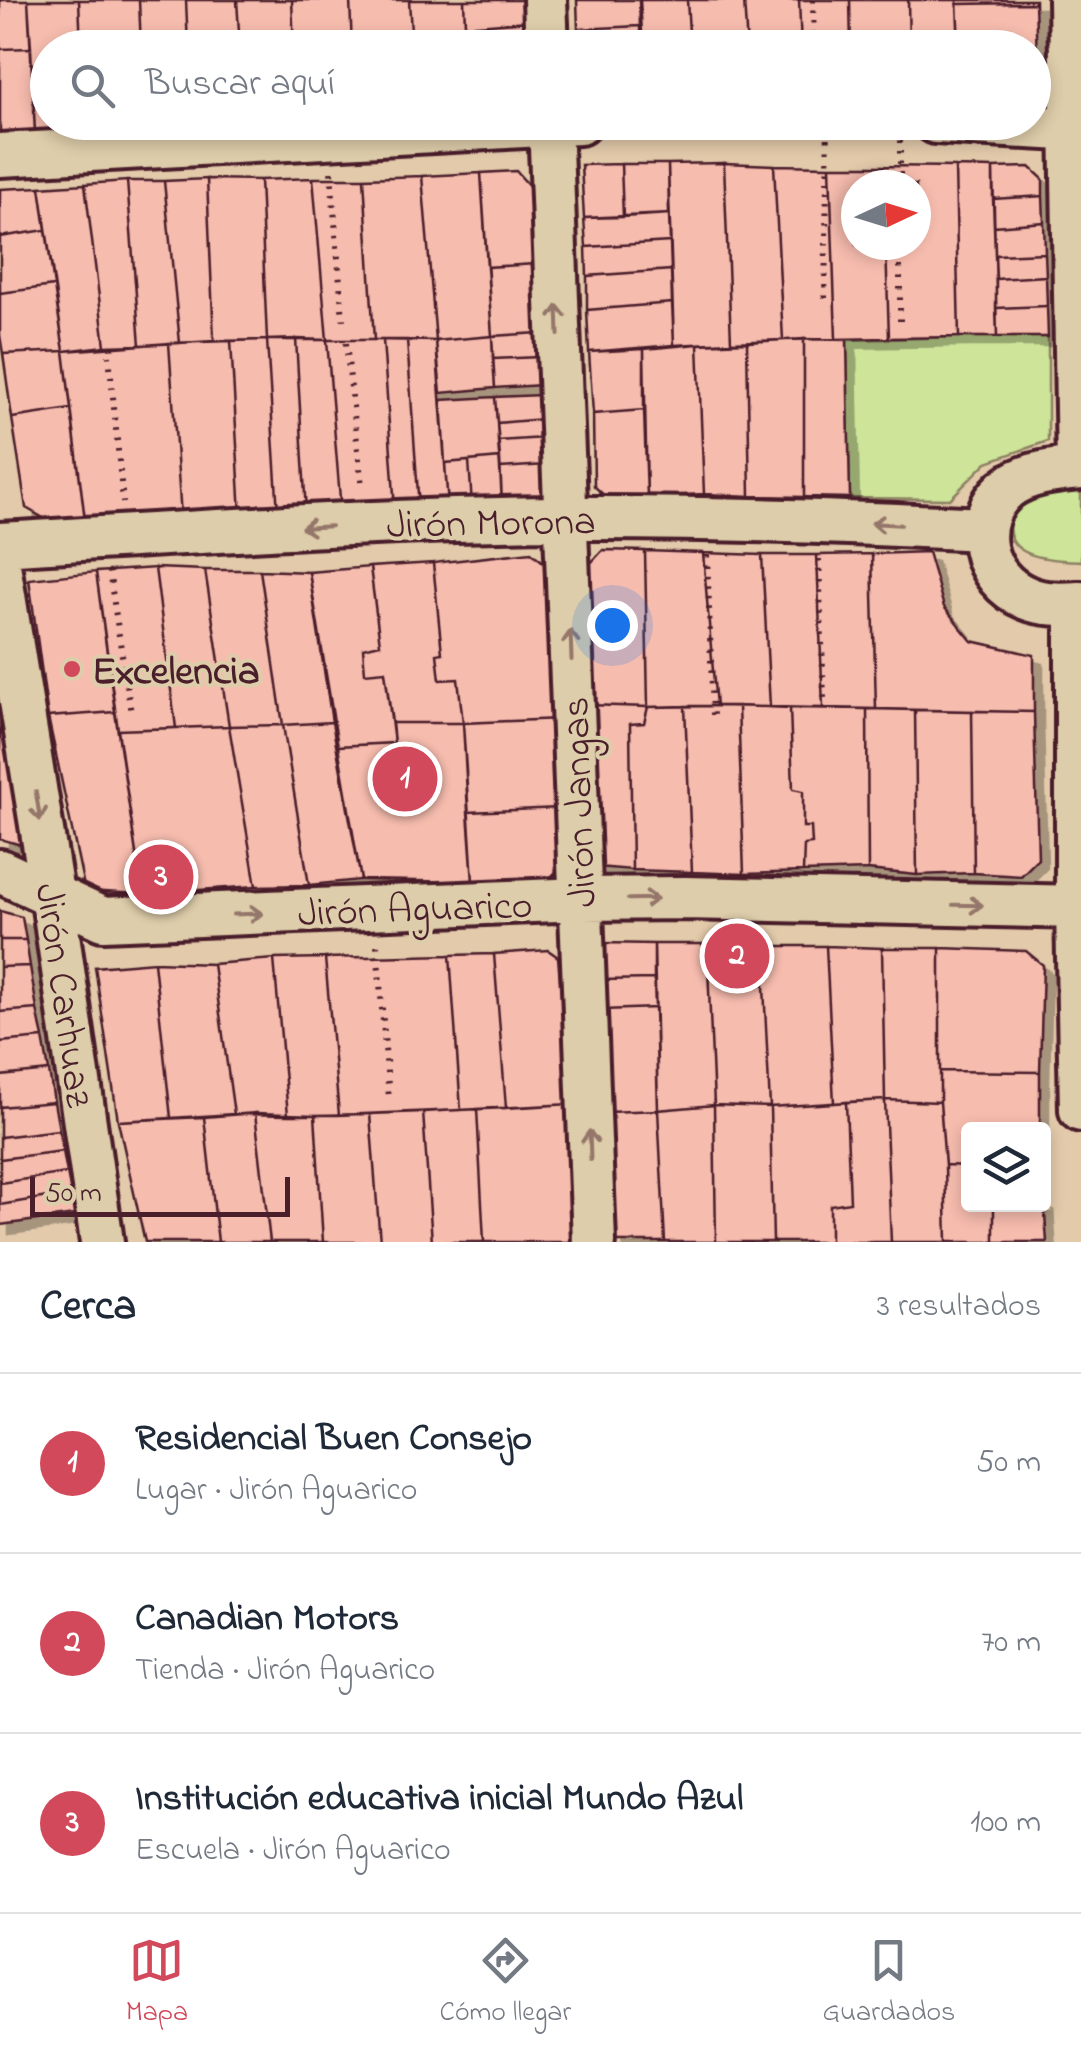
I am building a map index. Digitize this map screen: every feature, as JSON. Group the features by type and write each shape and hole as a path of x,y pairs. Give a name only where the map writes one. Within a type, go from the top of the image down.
{"street":[{"path":"545,0 546,30"},
{"path":"1070,0 1076,130 1080,468 1030,476 1008,487 992,505 983,529 985,551 994,571 1009,588 1028,599 1079,604 1081,1110"},
{"path":"1051,129 1076,130"},
{"path":"0,155 289,140"},
{"name":"Jirón Jangas","path":"551,140 594,1242"},
{"name":"Jirón Morona","path":"0,544 366,524 566,518 818,520 983,529"},
{"name":"Jirón Carhuaz","path":"0,571 52,893 102,1242"},
{"name":"Jirón Aguarico","path":"0,871 103,918 580,899 1079,907"}],"path":[{"path":"813,0 814,30"},
{"path":"328,140 343,320"},
{"path":"825,298 828,140"},
{"path":"900,140 900,170"},
{"path":"900,260 900,321"},
{"path":"346,344 366,524"},
{"path":"109,355 115,538 132,713"},
{"path":"706,519 713,715"},
{"path":"818,520 824,698"},
{"path":"374,909 388,1098"}],"green space":[{"path":"1048,337 1048,441 987,462 950,499 850,498 847,340"},
{"path":"1081,489 1081,561 1032,555 1013,542 1011,518 1030,492"}],"building":[{"path":"0,0 28,0 30,48 0,49"},
{"path":"28,0 79,0 80,30 30,30 30,38"},
{"path":"79,0 139,0 140,30 80,30"},
{"path":"139,0 186,0 187,30 140,30"},
{"path":"186,0 237,0 239,30 187,30"},
{"path":"237,0 292,0 293,30 239,30"},
{"path":"292,0 350,0 351,30 293,30"},
{"path":"350,0 409,0 411,30 351,30"},
{"path":"409,0 464,0 465,30 411,30"},
{"path":"464,0 527,0 528,21 465,26"},
{"path":"577,0 639,0 640,26 578,29"},
{"path":"640,0 687,0 689,30 642,30"},
{"path":"687,0 744,0 746,30 689,30"},
{"path":"744,0 799,0 800,30 746,30"},
{"path":"799,0 850,0 851,30 800,30"},
{"path":"850,0 908,0 909,30 851,30"},
{"path":"908,0 957,0 958,30 909,30"},
{"path":"957,0 1035,0 1035,3 957,4"},
{"path":"1035,3 1036,30 958,30 957,4"},
{"path":"528,21 529,30 465,30 465,26"},
{"path":"640,26 640,30 578,30"},
{"path":"30,48 30,132 0,135 0,49"},
{"path":"724,163 731,342 674,345 668,164"},
{"path":"724,163 774,165 783,340 731,342"},
{"path":"621,164 668,164 669,214 623,217"},
{"path":"621,164 623,217 584,218 581,165"},
{"path":"774,165 830,166 836,339 783,340"},
{"path":"830,166 883,166 883,170 841,170 841,260 886,260 889,338 836,339"},
{"path":"883,166 955,167 959,337 889,338 886,260 931,260 931,170 883,170"},
{"path":"955,167 993,168 997,337 959,337"},
{"path":"1030,167 1043,179 1043,196 993,199 993,168"},
{"path":"516,171 530,187 535,264 487,267 481,173"},
{"path":"481,173 492,336 436,341 422,176"},
{"path":"422,176 436,341 374,340 364,178"},
{"path":"313,178 364,178 374,340 327,340"},
{"path":"313,178 327,340 267,340 260,180"},
{"path":"207,179 214,341 180,343 164,181"},
{"path":"207,179 260,180 267,340 214,341"},
{"path":"127,181 140,345 105,346 85,184"},
{"path":"127,181 164,181 180,343 140,345"},
{"path":"85,184 105,346 64,351 40,187"},
{"path":"40,187 46,230 0,237 0,189"},
{"path":"1043,196 1044,222 994,226 993,199"},
{"path":"669,214 670,242 586,247 584,218"},
{"path":"1044,222 1045,253 995,255 994,226"},
{"path":"46,230 54,286 0,293 0,237"},
{"path":"670,242 671,270 587,276 586,247"},
{"path":"1045,253 1046,276 996,279 995,255"},
{"path":"535,264 539,333 492,336 487,267"},
{"path":"671,270 672,303 587,310 587,276"},
{"path":"1046,276 1047,306 996,308 996,279"},
{"path":"54,286 64,351 3,354 0,293"},
{"path":"672,303 674,345 589,352 587,310"},
{"path":"1047,306 1048,337 997,337 996,308"},
{"path":"539,333 540,357 493,359 492,336"},
{"path":"492,336 495,388 441,393 436,341"},
{"path":"296,339 306,513 278,513 267,340"},
{"path":"296,339 327,340 341,511 306,513"},
{"path":"804,339 804,497 750,496 747,342"},
{"path":"804,339 847,340 850,498 804,497"},
{"path":"267,340 278,513 241,515 231,341"},
{"path":"327,340 383,340 395,509 341,511"},
{"path":"383,340 407,340 419,508 395,509"},
{"path":"407,340 436,341 448,506 419,508"},
{"path":"231,341 241,515 181,517 169,343"},
{"path":"747,342 750,496 704,494 698,344"},
{"path":"169,343 181,517 85,520 64,351"},
{"path":"698,344 704,494 647,497 644,349"},
{"path":"644,349 644,410 593,414 589,352"},
{"path":"64,351 71,409 12,418 3,354"},
{"path":"540,357 542,385 495,388 493,359"},
{"path":"541,395 543,419 497,423 495,397"},
{"path":"495,397 500,458 445,463 441,400"},
{"path":"71,409 85,520 54,524 26,508 12,418"},
{"path":"644,410 647,497 609,500 594,486 593,414"},
{"path":"543,419 544,438 498,441 497,423"},
{"path":"544,438 546,465 500,468 498,441"},
{"path":"500,458 502,504 472,505 469,461"},
{"path":"469,461 472,505 448,506 445,463"},
{"path":"546,465 549,491 540,501 502,504 500,468"},
{"path":"603,550 645,551 648,707 588,705 590,564"},
{"path":"645,551 703,553 716,706 648,707"},
{"path":"531,552 548,566 560,719 463,723 458,679 440,680 437,654 442,653 433,563"},
{"path":"928,552 944,607 972,641 1034,655 1034,712 876,709 872,554"},
{"path":"703,553 762,555 770,707 716,706"},
{"path":"872,554 876,709 823,708 817,555"},
{"path":"762,555 817,555 823,708 770,707"},
{"path":"433,563 442,653 437,654 440,680 458,679 463,723 392,723 385,671 365,673 363,648 380,644 370,567"},
{"path":"370,567 380,644 363,648 365,673 385,671 394,743 338,746 309,572"},
{"path":"155,568 176,728 118,730 96,572"},
{"path":"155,568 205,570 229,726 176,728"},
{"path":"205,570 260,570 283,725 229,726"},
{"path":"260,570 309,572 332,722 283,725"},
{"path":"96,572 115,712 48,717 29,579"},
{"path":"0,669 25,846 0,839"},
{"path":"588,705 648,707 644,723 630,724 632,870 597,867"},
{"path":"685,706 738,706 744,874 692,872"},
{"path":"685,706 692,872 632,870 630,724 644,723 648,707"},
{"path":"738,706 790,708 793,789 803,791 803,827 811,827 812,844 804,845 803,872 744,874"},
{"path":"790,708 867,709 868,870 803,872 804,845 812,844 811,827 803,827 803,791 793,789"},
{"path":"867,709 915,710 917,875 868,870"},
{"path":"915,710 972,711 974,873 917,875"},
{"path":"972,711 1034,712 1038,859 1021,876 974,873"},
{"path":"115,712 142,894 85,891 48,717"},
{"path":"560,719 559,808 468,812 463,723"},
{"path":"332,722 361,880 309,885 283,725"},
{"path":"392,723 463,723 473,882 361,880 338,746 394,743"},
{"path":"283,725 309,885 256,886 229,726"},
{"path":"229,726 256,886 142,894 118,730"},
{"path":"559,808 558,870 546,882 473,882 468,812"},
{"path":"0,911 22,917 26,940 0,940"},
{"path":"0,940 26,940 30,966 0,967"},
{"path":"601,943 654,944 654,979 601,980"},
{"path":"654,944 707,944 714,1105 658,1110"},
{"path":"707,944 762,946 770,1107 714,1105"},
{"path":"762,946 826,946 834,1103 770,1107"},
{"path":"826,946 882,948 885,1100 834,1103"},
{"path":"882,948 940,948 940,1102 885,1100"},
{"path":"940,948 1026,951 1043,965 1040,1072 940,1071"},
{"path":"548,950 558,957 570,1104 506,1108 494,954"},
{"path":"494,954 506,1108 461,1110 450,955"},
{"path":"450,955 461,1110 339,1115 325,958"},
{"path":"325,958 339,1115 288,1115 274,959"},
{"path":"274,959 288,1115 234,1114 213,964"},
{"path":"154,962 171,1118 118,1121 95,967"},
{"path":"154,962 213,964 234,1114 171,1118"},
{"path":"30,966 37,1009 0,1012 0,967"},
{"path":"654,979 655,1008 603,1010 601,980"},
{"path":"655,1008 658,1110 608,1112 603,1010"},
{"path":"37,1009 43,1038 0,1042 0,1012"},
{"path":"43,1038 49,1071 0,1076 0,1042"},
{"path":"49,1071 54,1102 0,1107 0,1076"},
{"path":"940,1071 1040,1072 1040,1122 961,1122 961,1166 945,1165"},
{"path":"885,1100 940,1102 947,1242 891,1242"},
{"path":"885,1100 891,1242 830,1242 830,1205 850,1202 846,1102"},
{"path":"54,1102 59,1130 0,1137 0,1107"},
{"path":"846,1102 850,1202 830,1205 830,1242 773,1242 770,1107"},
{"path":"570,1104 575,1242 484,1242 477,1109"},
{"path":"714,1105 770,1107 773,1242 716,1242"},
{"path":"714,1105 716,1242 665,1242 658,1110"},
{"path":"477,1109 484,1242 432,1242 423,1112"},
{"path":"658,1110 665,1242 615,1242 608,1112"},
{"path":"423,1112 432,1242 380,1242 370,1114"},
{"path":"255,1113 315,1115 323,1242 270,1242"},
{"path":"255,1113 270,1242 218,1242 204,1117"},
{"path":"370,1114 380,1242 323,1242 315,1115"},
{"path":"204,1117 218,1242 145,1242 118,1121"},
{"path":"59,1130 63,1151 0,1159 0,1137"},
{"path":"63,1151 67,1173 0,1183 0,1159"},
{"path":"945,1165 961,1166 961,1212 994,1212 994,1242 947,1242"},
{"path":"67,1173 71,1193 0,1205 0,1183"},
{"path":"71,1193 75,1215 0,1225 0,1205"},
{"path":"994,1212 1045,1212 1047,1242 994,1242"}],"place":[{"name":"Excelencia","path":"72,669"},
{"name":"Residencial Buen Consejo","path":"405,779"},
{"name":"Institución educativa inicial Mundo Azul","path":"161,877"},
{"name":"Canadian Motors","path":"737,956"}]}
